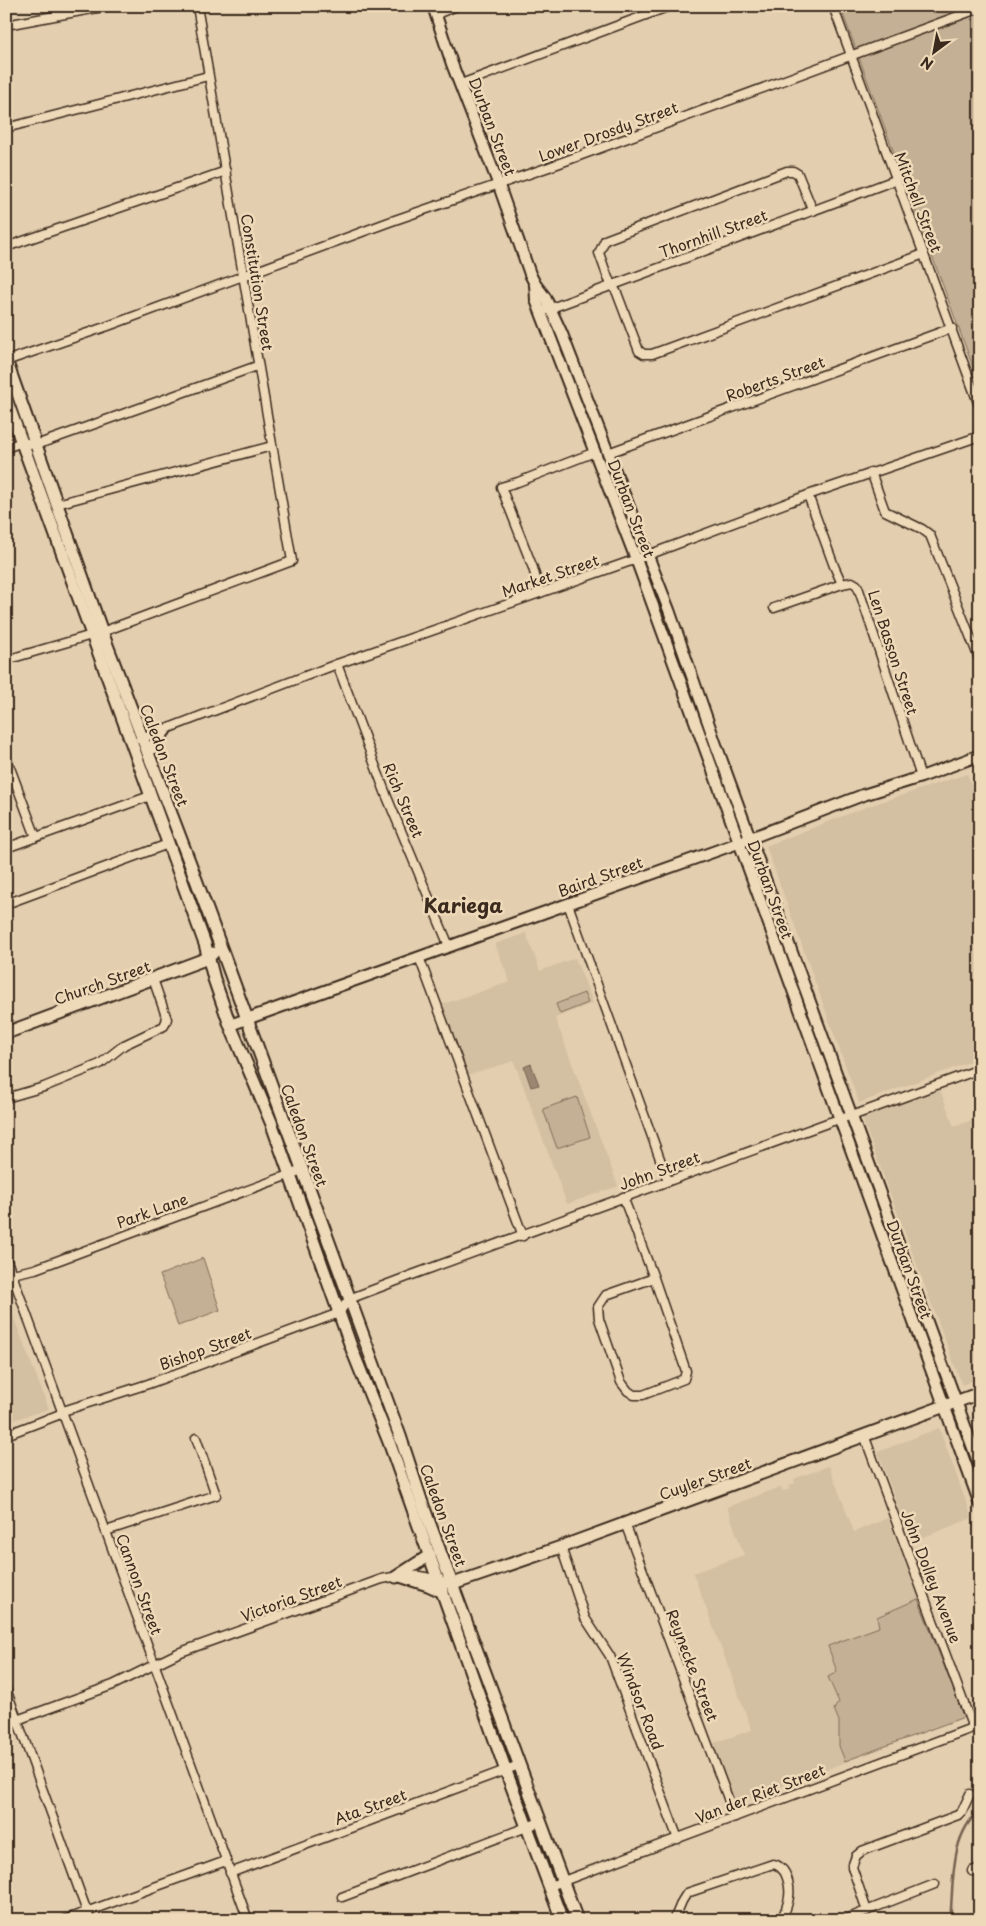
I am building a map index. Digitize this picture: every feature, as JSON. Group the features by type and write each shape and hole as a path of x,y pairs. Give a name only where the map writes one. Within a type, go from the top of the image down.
{"main road":[{"name":"Caledon Street","path":"6,361 57,504 131,742 205,944 230,1024 271,1122 339,1312 430,1554 506,1771 562,1920"},
{"name":"Caledon Street","path":"6,399 97,633 143,738 400,1436 422,1503 577,1920"},
{"path":"148,753 165,730"},
{"path":"217,940 215,950 208,958 227,966"},
{"name":"Church Street","path":"6,1033 208,958"},
{"name":"Cuyler Street","path":"453,1584 561,1547 980,1393"},
{"path":"398,1576 430,1554"},
{"path":"398,1576 428,1585 441,1586 453,1584"}],"street":[{"path":"6,25 108,6"},
{"name":"Constitution Street","path":"97,633 292,561 257,366 197,6"},
{"path":"435,10 457,6"},
{"path":"461,84 670,6"},
{"name":"Mitchell Street","path":"833,6 895,180 952,328 980,408"},
{"name":"Lower Drosdy Street","path":"6,361 108,326 498,183 549,167 980,8"},
{"name":"Durban Street","path":"435,10 452,64 535,284 545,297 545,310 659,628 705,747 738,843 980,1504"},
{"path":"6,128 208,76"},
{"path":"6,246 226,171"},
{"path":"813,211 798,174 793,171 787,171 605,240 600,247 599,253 638,348 644,354 652,354 924,254"},
{"name":"Thornhill Street","path":"545,310 895,180"},
{"name":"Durban Street","path":"545,310 577,371 648,555 980,1467"},
{"name":"Roberts Street","path":"608,452 952,328"},
{"path":"6,448 22,442 36,445 257,366"},
{"name":"Market Street","path":"131,742 337,664 636,560 871,472 980,436"},
{"path":"57,504 272,446"},
{"path":"540,593 533,568 501,487 596,452"},
{"path":"871,472 885,511 922,529 930,535 980,661"},
{"path":"774,608 842,584 808,495"},
{"name":"Len Basson Street","path":"842,584 852,582 857,586 922,777"},
{"path":"7,660 97,633"},
{"name":"Rich Street","path":"337,664 387,797 449,946"},
{"name":"Baird Street","path":"230,1024 738,843 863,795 922,777 980,755"},
{"path":"6,757 10,781 36,837"},
{"path":"6,848 150,796"},
{"path":"6,904 168,844"},
{"path":"568,904 668,1181"},
{"path":"419,957 523,1236"},
{"path":"6,1098 44,1087 100,1064 124,1045 164,1026 167,1019 153,979"},
{"name":"John Street","path":"349,1299 668,1181 980,1069"},
{"name":"Park Lane","path":"6,1286 14,1278 35,1269 302,1170"},
{"path":"623,1198 654,1278 686,1374 684,1379 658,1390 643,1395 634,1395 621,1382 599,1319 598,1307 606,1295 654,1278"},
{"name":"Cannon Street","path":"6,1258 248,1920"},
{"path":"339,1312 349,1299"},
{"name":"Bishop Street","path":"6,1435 58,1416 63,1411 148,1384 339,1312"},
{"name":"John Dolley Avenue","path":"864,1435 976,1726"},
{"path":"106,1531 216,1495 196,1438"},
{"name":"Reynecke Street","path":"625,1523 735,1817"},
{"name":"Windsor Road","path":"561,1547 586,1618 610,1656 678,1839"},
{"name":"Victoria Street","path":"6,1724 113,1685 178,1654 382,1579 398,1576"},
{"path":"6,1689 90,1920"},
{"name":"Van der Riet Street","path":"550,1886 976,1726"},
{"name":"Ata Street","path":"230,1873 520,1765"},
{"path":"867,1911 852,1867 857,1854 958,1815 970,1794"},
{"path":"342,1898 540,1822"},
{"path":"64,1920 226,1861"},
{"path":"674,1920 687,1893 776,1864 783,1870 790,1885 789,1901 781,1920"},
{"path":"843,1920 935,1884"}],"shaded area":[{"path":"840,6 980,6 980,386"},
{"path":"967,774 980,805 980,1058 859,1103 766,846 869,806"},
{"path":"526,933 540,971 575,958 593,1003 555,1018 618,1186 567,1204 514,1061 464,1076 437,1006 510,982 495,944"},
{"path":"584,993 588,1003 560,1014 556,1004"},
{"path":"531,1064 539,1085 531,1087 524,1067"},
{"path":"938,1084 954,1127 980,1117 980,1378 962,1385 860,1113"},
{"path":"577,1097 590,1137 557,1148 543,1109"},
{"path":"203,1258 220,1310 178,1326 160,1275"},
{"path":"8,1303 49,1409 6,1422 6,1304"},
{"path":"939,1428 972,1518 911,1542 878,1452"},
{"path":"829,1466 854,1532 888,1518 964,1717 732,1805 708,1745 752,1730 693,1573 744,1555 727,1507 781,1487 783,1491 790,1489 789,1485 795,1483 794,1479"},
{"path":"918,1599 964,1717 845,1761 839,1746 839,1721 834,1709 839,1702 828,1677 837,1672 828,1646 879,1627 877,1617"}],"waterway":[{"path":"950,1920 953,1876 958,1847 970,1821 980,1810"}],"district":[{"name":"Kariega","path":"463,905"}]}
